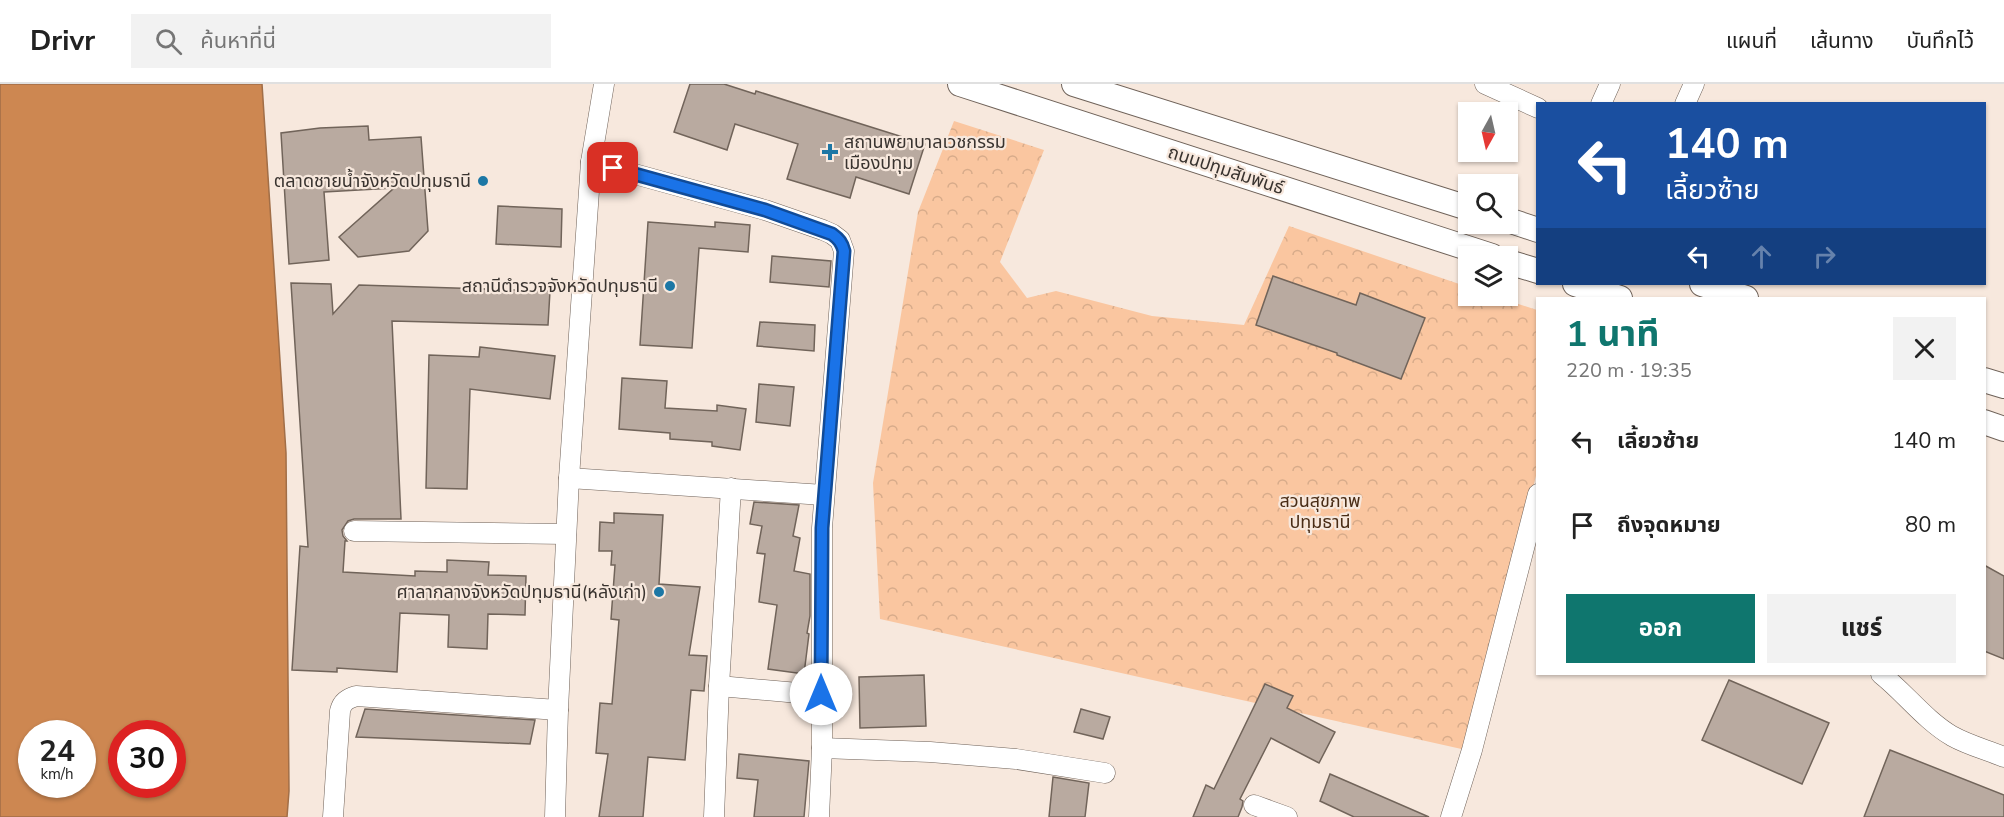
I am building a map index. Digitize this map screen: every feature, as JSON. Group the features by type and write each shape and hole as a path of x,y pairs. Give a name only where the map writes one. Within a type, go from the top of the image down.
{"street":[{"path":"555,817 569,478 591,162 603,84"},
{"name":"ถนนปทุมสัมพันธ์","path":"960,84 1461,246"},
{"name":"ถนนปทุมสัมพันธ์","path":"1074,84 1458,205"},
{"path":"1485,84 1536,107"},
{"path":"1602,102 1610,84"},
{"path":"1686,102 1694,84"},
{"path":"591,162 765,210 832,234 840,240 844,251 822,528 822,748 819,817"},
{"path":"1518,223 1536,229"},
{"path":"1518,265 1536,270"},
{"path":"1705,285 1743,297"},
{"path":"1588,289 1616,297"},
{"path":"1986,381 2004,386"},
{"path":"1986,423 2004,429"},
{"path":"569,478 824,495"},
{"path":"714,817 731,488"},
{"path":"1451,817 1532,539 1536,509"},
{"path":"354,531 566,534"},
{"path":"1882,675 1926,716 1952,736 2004,758"},
{"path":"719,686 821,694"},
{"path":"333,817 340,711 341,705 347,699 356,696 558,710"},
{"path":"822,748 930,752 1016,759 1105,773"},
{"path":"1254,805 1287,817"}],"green space":[{"name":"สวนสุขภาพ ปทุมธานี","path":"954,121 1044,150 1000,262 1027,298 1056,291 1152,316 1244,325 1289,226 1458,284 1458,306 1518,306 1518,304 1536,310 1536,476 1466,750 880,619 873,483 918,212"}],"shaded area":[{"path":"0,84 262,84 286,453 289,791 287,817 0,817"}],"building":[{"path":"690,84 724,84 755,94 756,91 925,144 909,194 856,177 850,198 787,179 798,144 735,124 727,150 674,132"},
{"path":"368,126 369,140 421,137 428,231 409,251 358,257 339,237 394,188 324,192 329,260 289,264 281,133 320,128"},
{"path":"498,206 562,209 561,247 496,244"},
{"name":"สถานีตำรวจจังหวัดปทุมธานี","path":"648,222 715,227 715,222 750,225 748,252 699,248 692,348 640,345"},
{"path":"772,256 831,261 829,287 770,282"},
{"path":"1273,276 1356,305 1360,293 1425,318 1401,379 1337,355 1337,353 1256,325"},
{"path":"291,283 331,284 333,314 359,285 550,291 548,325 392,321 401,519 354,519 348,521 342,530 347,541 345,541 343,572 415,576 415,571 447,572 447,560 489,562 488,575 526,576 525,615 488,614 487,649 448,647 449,615 400,613 397,672 337,668 337,672 292,670 300,546 308,547"},
{"path":"760,322 815,325 814,351 757,346"},
{"path":"480,347 555,356 550,399 470,389 467,489 426,488 429,355 479,357"},
{"path":"622,378 667,381 665,408 717,411 717,405 746,409 740,450 712,446 712,442 670,439 670,433 619,429"},
{"path":"759,384 794,387 790,426 756,422"},
{"path":"754,502 799,505 793,536 800,538 794,571 810,574 810,616 807,633 809,634 804,674 768,669 777,605 759,602 765,554 757,553 762,526 750,524"},
{"path":"614,513 663,515 659,584 700,587 689,655 707,656 704,691 691,690 685,760 648,757 643,817 599,817 608,754 596,753 600,703 612,704 619,620 611,619 615,565 611,565 612,551 599,551 600,522 614,523"},
{"path":"1986,566 2004,576 2004,659 1986,652"},
{"path":"924,675 926,726 860,728 859,677"},
{"path":"1729,680 1829,723 1802,784 1702,740"},
{"path":"1265,684 1293,696 1287,708 1335,732 1319,763 1271,738 1240,799 1243,801 1238,817 1193,817 1206,785 1214,789"},
{"path":"365,709 535,720 530,744 356,737"},
{"path":"1081,709 1110,717 1103,739 1074,732"},
{"path":"1890,750 2004,795 2004,817 1864,817"},
{"path":"739,754 809,761 804,817 754,817 758,780 737,778"},
{"path":"1330,774 1429,817 1354,817 1320,801"},
{"path":"1053,777 1089,783 1085,817 1049,817"}],"place":[{"name":"สถานพยาบาลเวชกรรม เมืองปทุม","path":"830,152"},
{"name":"ตลาดชายน้ำจังหวัดปทุมธานี","path":"483,181"},
{"name":"สถานีตำรวจจังหวัดปทุมธานี","path":"670,286"},
{"name":"ศาลากลางจังหวัดปทุมธานี(หลังเก่า)","path":"659,592"}],"route":[{"path":"613,168 765,210 832,234 840,240 842,245 844,251 822,528 821,694"}]}
